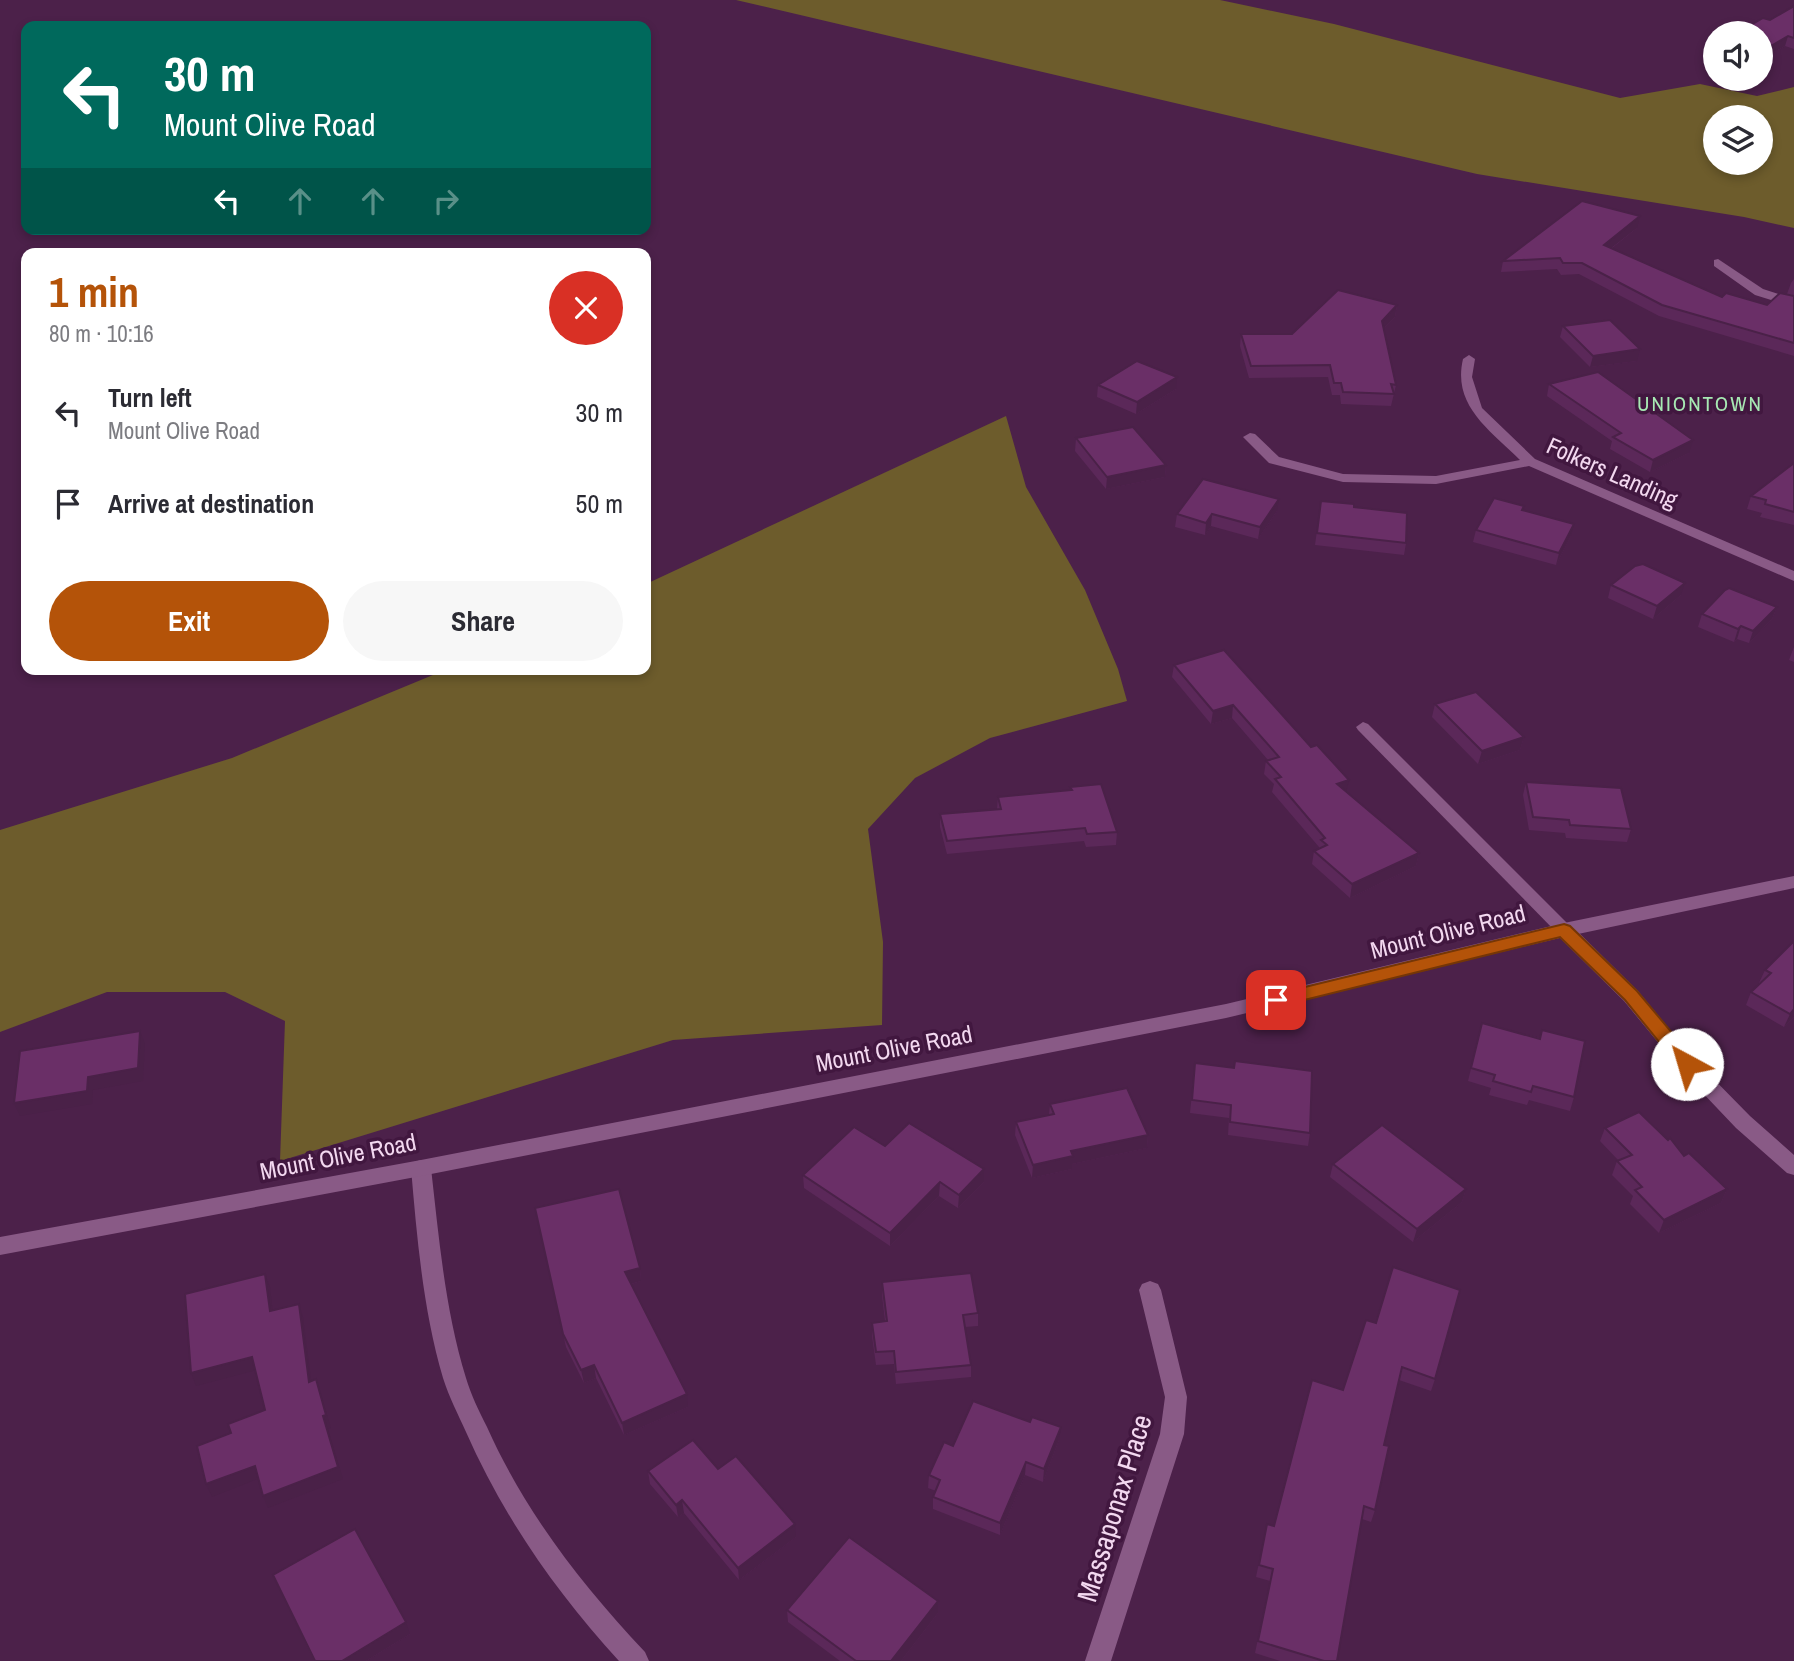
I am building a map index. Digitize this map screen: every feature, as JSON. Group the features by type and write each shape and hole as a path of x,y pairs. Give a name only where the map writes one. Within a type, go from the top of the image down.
{"street":[{"path":"1718,263 1759,292 1794,303"},
{"name":"Folkers Landing","path":"1469,359 1465,377 1476,409 1530,462 1794,576"},
{"path":"1250,437 1274,460 1343,478 1436,480 1530,462"},
{"name":"Mount Olive Road","path":"0,1246 421,1168 1226,1011 1564,930 1794,882"},
{"path":"1564,930 1631,996 1687,1064 1743,1122 1794,1167"},
{"path":"421,1168 436,1296 453,1374 492,1468 523,1522 555,1569 636,1661"},
{"name":"Massaponax Place","path":"1098,1661 1172,1434 1176,1397 1150,1290"}],"lane":[{"path":"1363,727 1564,930"}],"shaded area":[{"path":"736,0 1220,0 1334,24 1620,98 1700,84 1703,85 1703,91 1733,91 1757,96 1794,87 1794,228 1744,217 1477,174"},
{"path":"1006,416 1026,487 1085,590 1118,669 1127,701 990,738 915,778 868,829 883,942 882,1025 673,1040 280,1161 285,1021 225,992 107,992 0,1032 0,830 232,758 433,675 651,675 651,582"}],"building":[{"path":"1794,6 1794,38 1788,36 1773,45 1773,21 1758,21 1763,18 1770,20"},
{"path":"1582,201 1640,216 1604,245 1722,297 1726,293 1767,305 1780,293 1794,296 1794,343 1662,305 1582,263 1563,263 1560,258 1503,261"},
{"path":"1338,290 1397,305 1382,321 1396,385 1391,384 1394,394 1343,392 1341,383 1334,383 1330,365 1251,366 1241,334 1292,334"},
{"path":"1610,320 1640,349 1593,356 1563,326"},
{"path":"1137,361 1177,377 1137,402 1098,385"},
{"path":"1598,372 1693,440 1653,460 1613,437 1621,433 1549,384"},
{"path":"1133,427 1166,465 1107,477 1076,438"},
{"path":"1794,463 1794,512 1765,504 1766,500 1751,496"},
{"path":"1203,479 1279,499 1260,527 1212,514 1206,523 1177,514"},
{"path":"1494,498 1524,506 1522,510 1574,524 1559,553 1476,530"},
{"path":"1321,501 1407,513 1406,543 1317,533"},
{"path":"1643,564 1685,583 1657,606 1611,585 1635,566"},
{"path":"1729,588 1777,607 1753,631 1741,626 1738,629 1702,614"},
{"path":"1224,650 1311,747 1317,745 1349,780 1337,784 1419,853 1352,884 1314,851 1327,845 1321,840 1325,838 1275,779 1281,777 1266,761 1279,757 1233,705 1213,711 1174,665"},
{"path":"1476,692 1524,737 1482,751 1435,704"},
{"path":"1526,782 1621,788 1631,829 1570,825 1569,820 1533,817"},
{"path":"1101,784 1117,832 1087,834 1085,828 947,841 940,814 1001,809 998,797 1072,790 1070,787"},
{"path":"1794,941 1794,1009 1790,1014 1751,992 1771,973 1765,970"},
{"path":"1482,1023 1540,1039 1542,1030 1585,1041 1574,1097 1533,1086 1531,1092 1493,1081 1495,1075 1471,1068"},
{"path":"140,1031 138,1068 88,1077 87,1091 14,1103 20,1051"},
{"path":"1235,1061 1312,1071 1310,1133 1230,1122 1231,1105 1192,1100 1195,1063 1234,1068"},
{"path":"1127,1088 1148,1135 1071,1151 1073,1156 1033,1165 1016,1122 1054,1114 1050,1104"},
{"path":"1639,1112 1668,1140 1670,1138 1684,1156 1689,1153 1727,1189 1664,1220 1635,1190 1642,1187 1617,1161 1632,1155 1605,1128"},
{"path":"909,1123 984,1169 959,1195 940,1182 890,1233 803,1175 854,1127 885,1146"},
{"path":"1382,1125 1466,1189 1417,1229 1333,1164"},
{"path":"619,1189 640,1268 625,1272 687,1394 622,1423 594,1365 581,1370 563,1334 535,1208"},
{"path":"1393,1267 1460,1290 1435,1379 1402,1367 1384,1445 1389,1446 1375,1510 1364,1506 1337,1661 1324,1661 1258,1641 1273,1569 1259,1565 1267,1524 1274,1526 1312,1380 1343,1390 1366,1320 1376,1323"},
{"path":"971,1273 978,1313 963,1315 971,1365 896,1372 894,1351 876,1352 872,1323 887,1321 882,1282"},
{"path":"265,1274 270,1311 299,1304 309,1382 316,1379 326,1415 323,1416 338,1467 263,1496 255,1466 206,1484 197,1446 231,1433 228,1424 265,1410 252,1357 191,1373 185,1294"},
{"path":"973,1401 1030,1422 1032,1417 1061,1427 1044,1469 1026,1462 1000,1523 933,1497 940,1480 929,1475 944,1442 953,1446"},
{"path":"693,1440 718,1469 736,1456 795,1524 738,1568 682,1500 676,1505 648,1471"},
{"path":"355,1529 406,1622 342,1661 315,1661 273,1575"},
{"path":"849,1537 938,1601 891,1661 856,1661 787,1610"}],"district":[{"name":"UNIONTOWN","path":"1700,404"}],"route":[{"path":"1276,1000 1564,930 1631,996 1687,1064"}]}
